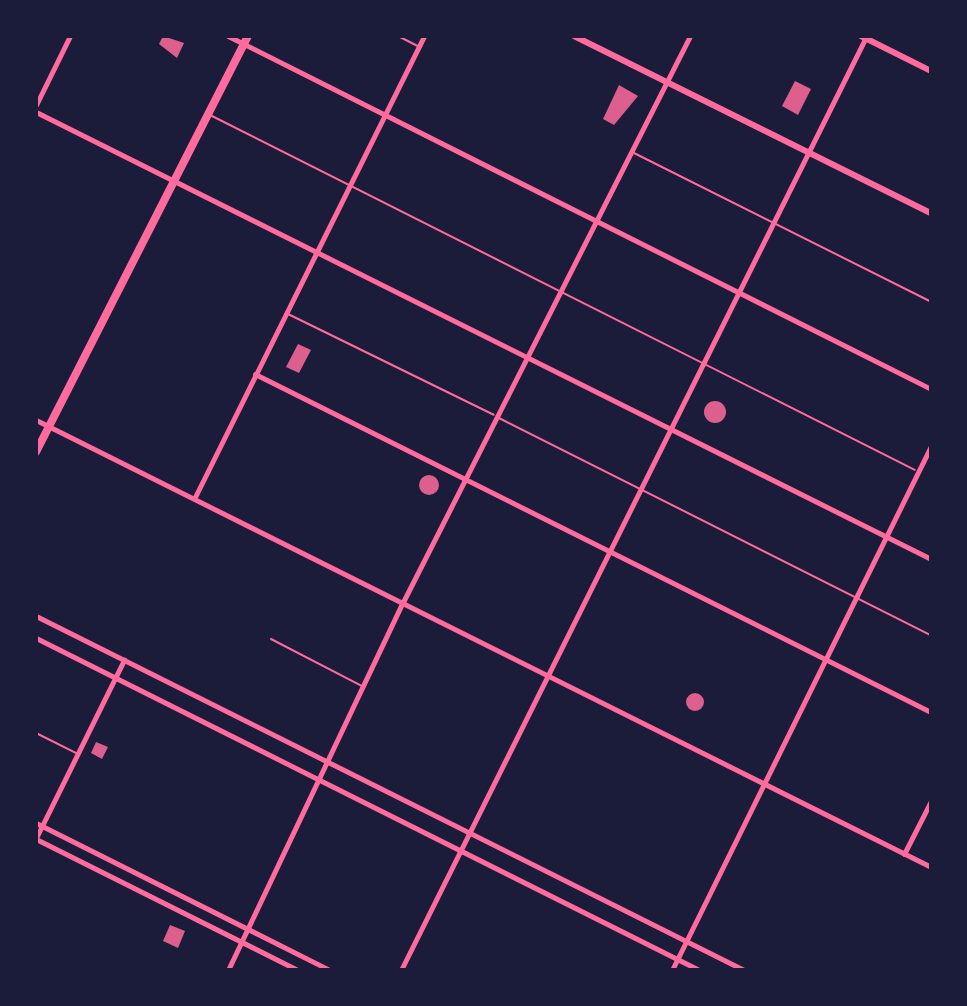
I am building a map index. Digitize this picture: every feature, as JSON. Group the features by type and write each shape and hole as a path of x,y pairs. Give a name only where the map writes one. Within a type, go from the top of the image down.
{"main road":[{"path":"36,452 246,40"}],"street":[{"path":"36,105 70,36"},
{"path":"228,36 246,40 384,114 931,389"},
{"path":"195,497 424,36"},
{"path":"574,36 931,213"},
{"path":"228,970 329,764 403,602 690,36"},
{"path":"401,970 864,37 931,71"},
{"path":"36,112 931,559"},
{"path":"255,374 931,712"},
{"path":"36,420 548,671 931,867"},
{"path":"672,970 762,780 931,446"},
{"path":"36,616 744,970"},
{"path":"36,638 699,970"},
{"path":"124,659 39,824 36,838 298,970"},
{"path":"904,854 931,801"},
{"path":"39,824 329,970"}],"lane":[{"path":"398,36 419,46"},
{"path":"209,114 918,472"},
{"path":"632,151 931,302"},
{"path":"285,313 641,486 931,635"},
{"path":"271,639 363,687"},
{"path":"36,733 77,753"}],"building":[{"path":"163,36 184,43 177,58 159,44"},
{"path":"795,81 811,89 798,115 782,106"},
{"path":"619,85 638,96 614,125 603,119"},
{"path":"298,344 311,350 299,373 286,367"},
{"path":"715,401 723,404 726,412 723,420 715,423 707,420 704,412 707,404"},
{"path":"425,475 433,475 439,485 433,495 425,495 419,489 419,481"},
{"path":"691,693 699,693 704,702 702,709 691,711 686,706 686,698"},
{"path":"96,742 108,747 102,759 91,753"},
{"path":"170,925 185,931 178,948 163,941"}]}
